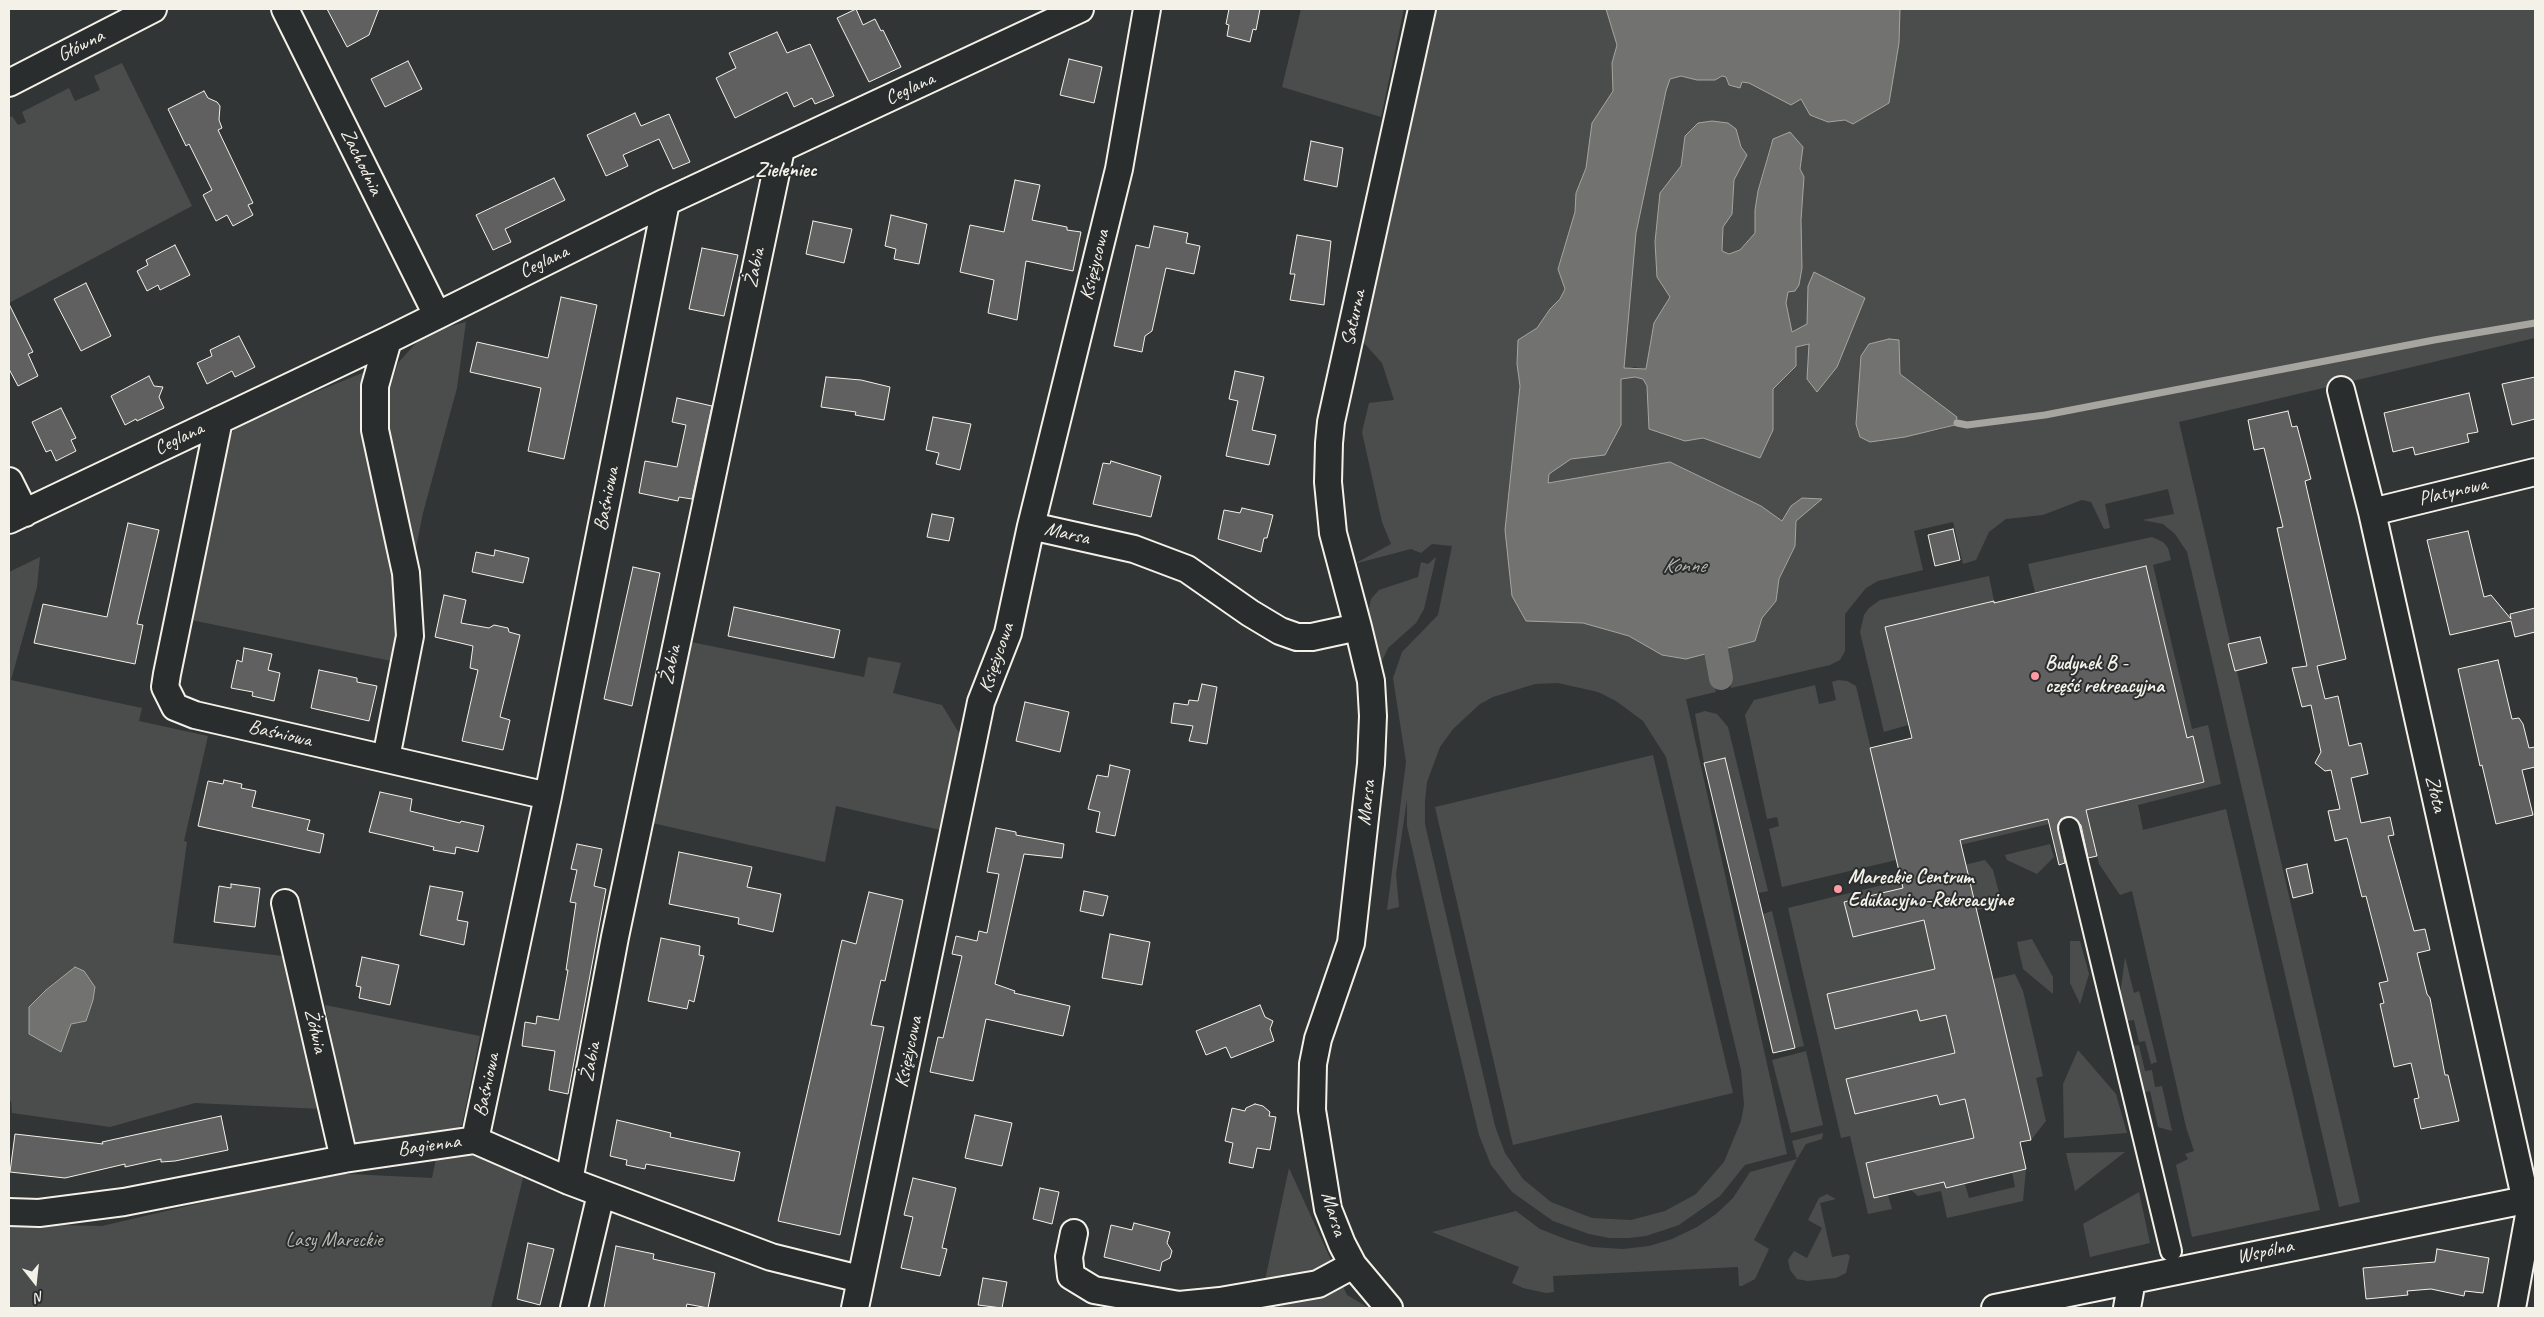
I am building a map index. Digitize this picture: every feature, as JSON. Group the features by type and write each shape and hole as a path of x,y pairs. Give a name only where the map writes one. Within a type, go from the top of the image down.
{"street":[{"name":"Główna","path":"9,83 153,9"},
{"name":"Zachodnia","path":"285,9 437,315"},
{"name":"Ceglana","path":"17,517 388,340 666,202 1080,9"},
{"name":"Księżycowa","path":"855,1308 982,702 1008,633 1031,526 1119,169 1147,9"},
{"name":"Saturna","path":"1358,627 1333,533 1328,482 1331,422 1422,9"},
{"name":"Żabia","path":"568,1181 621,908 781,149"},
{"name":"Baśniowa","path":"475,1140 548,796 666,202"},
{"path":"386,758 410,636 406,573 375,430 376,386 388,340"},
{"name":"Złota","path":"2341,390 2372,512 2531,1199 2512,1308"},
{"name":"Baśniowa","path":"219,420 167,674 167,694 175,707 184,712 548,796"},
{"name":"Platynowa","path":"2372,512 2535,472"},
{"path":"9,481 17,517"},
{"name":"Marsa","path":"1031,526 1134,549 1187,568 1250,613 1280,631 1297,636 1312,637 1358,627 1371,680 1373,740 1370,773 1350,943 1318,1039 1313,1064 1312,1110 1328,1209 1353,1265 1389,1308"},
{"path":"2069,828 2170,1251"},
{"name":"Żółwia","path":"286,902 344,1159"},
{"name":"Bagienna","path":"9,1212 39,1213 124,1202 344,1159 475,1140 568,1181 771,1257 860,1279"},
{"path":"574,1308 601,1194"},
{"name":"Wspólna","path":"1995,1308 2531,1199"},
{"path":"1074,1232 1069,1257 1071,1276 1094,1290 1179,1304 1220,1301 1318,1284 1353,1265"},
{"path":"2127,1308 2132,1280"}],"green space":[{"path":"1301,9 1404,9 1381,117 1282,87"},
{"path":"1432,9 1606,9 1617,45 1612,63 1613,91 1592,123 1586,168 1576,193 1575,212 1558,268 1565,288 1560,299 1550,309 1537,328 1518,341 1517,364 1520,386 1516,421 1621,425 1621,379 1635,377 1643,379 1647,386 1773,389 1788,374 1778,296 1799,285 1802,268 1771,143 1758,191 1755,210 1755,233 1740,250 1729,254 1722,251 1723,226 1732,214 1734,180 1747,155 1741,147 1736,129 1685,136 1681,166 1660,193 1655,242 1657,277 1670,297 1654,323 1646,369 1634,367 1620,372 1625,276 1668,64 1772,73 1828,122 1845,120 1853,124 1889,103 1894,9 2535,9 2535,338 2179,422 2360,1202 2339,1207 2187,552 2175,534 2163,524 2142,520 2174,514 2168,489 2105,504 2110,528 2104,529 2091,502 2082,500 2043,515 2006,519 1989,532 1976,560 1963,564 1953,522 1914,531 1923,570 1878,581 1866,588 1845,614 1845,651 1840,660 1830,665 1731,688 1729,679 1714,682 1716,692 1686,699 1787,1154 1745,1165 1720,1196 1679,1225 1646,1236 1609,1238 1589,1234 1553,1221 1512,1192 1491,1165 1479,1135 1407,826 1407,799 1396,874 1399,907 1387,910 1406,762 1393,678 1402,652 1438,615 1452,546 1432,544 1421,553 1411,549 1354,564 1391,544 1382,522 1362,432 1369,403 1394,400 1382,363 1363,342","holes":["1899,340 1900,374 1957,417 1955,425 1939,430 1870,442 1856,424 1861,356","1670,462 1761,506 1782,521 1791,506 1802,498 1821,500 1796,521 1795,546 1779,580 1776,601 1762,618 1755,641 1686,659 1662,655 1629,636 1583,623 1545,622","1558,683 1598,692 1616,701 1643,721 1666,757 1741,1070 1744,1105 1741,1121 1724,1162 1696,1194 1665,1211 1631,1220 1592,1218 1551,1202 1523,1179 1505,1153 1495,1126 1425,824 1427,782 1440,747 1453,729 1480,704 1493,697 1535,684"]},
{"path":"122,63 192,206 9,303 9,118 12,116 18,125 26,122 22,112 69,88 75,101 100,90 94,76"},
{"path":"466,322 457,388 423,513 413,563 382,397 391,385 398,363 425,333"},
{"path":"367,371 361,416 403,609 396,662 191,620 221,453 237,424"},
{"path":"2152,537 2163,542 2168,548 2171,560 2153,565 2192,729 2208,725 2221,784 2138,805 2143,830 2226,809 2320,1210 2192,1237 2176,1165 2188,1159 2185,1154 2194,1151 2186,1127 2132,891 2120,895 2099,864 2086,810 2204,782 2193,737 2187,738 2146,566 2035,592 2028,564"},
{"path":"40,557 37,587 11,680 142,708 139,721 208,736 184,841 187,842 173,943 291,957 321,1109 195,1103 110,1127 12,1113 11,1101 9,1101 9,572","holes":["75,967 86,1021 71,1024 30,1007 46,990"]},
{"path":"1436,557 1424,609 1416,623 1388,648 1381,663 1368,613 1371,599 1379,590 1418,577 1421,562 1428,564"},
{"path":"1989,576 1994,601 1885,627 1908,725 1884,732 1860,632 1864,615 1869,608 1880,600"},
{"path":"691,642 864,677 868,657 901,663 893,693 942,705 962,738 945,831 836,806 825,862 652,823"},
{"path":"1838,680 1847,681 1856,686 1896,855 2048,819 2049,824 1782,887 1769,829 1779,826 1777,817 1767,819 1745,715 1754,700 1815,685 1819,704 1836,700 1832,682"},
{"path":"1705,711 1717,714 1728,727 1768,891 1759,893 1725,758 1704,763 1695,714"},
{"path":"1653,755 1733,1093 1513,1145 1435,807"},
{"path":"2050,844 2054,857 2037,874 2007,860 2005,855"},
{"path":"1985,860 1993,870 2002,904 1977,910 1968,873 1845,902 1853,937 1924,920 1935,969 1827,994 1835,1029 1917,1010 1946,1015 1955,1053 1847,1079 1855,1114 1937,1095 1940,1105 1965,1099 1974,1138 1866,1163 1874,1198 1888,1195 1892,1209 1868,1214 1850,1136 1841,1138 1788,908"},
{"path":"1772,911 1804,1046 1795,1048 1763,914"},
{"path":"2032,939 2053,977 2053,994 2023,969 2017,942"},
{"path":"2070,941 2080,941 2089,974 2080,1004 2070,983"},
{"path":"2125,957 2134,993 2139,991 2157,1062 2151,1064 2145,1041 2139,1042 2134,1020 2127,1021 2120,996"},
{"path":"2015,974 2023,991 2043,1076 2036,1078 2046,1121 2031,1140 1993,979"},
{"path":"325,1005 480,1036 462,1125 450,1134 367,1147 352,1142"},
{"path":"2139,1045 2145,1071 2152,1070 2155,1087 2162,1086 2172,1131 2158,1127 2150,1091 2142,1093 2132,1046"},
{"path":"2078,1050 2116,1094 2127,1133 2064,1138 2063,1084"},
{"path":"1806,1051 1823,1125 1791,1133 1772,1060"},
{"path":"1823,1133 1822,1139 1806,1144 1797,1159 1792,1141"},
{"path":"2125,1152 2075,1191 2066,1153"},
{"name":"Lasy Mareckie","path":"468,1154 524,1174 491,1308 9,1308 9,1224 102,1226 329,1173 432,1178 436,1158"},
{"path":"1797,1159 1754,1240 1769,1249 1755,1279 1742,1286 1739,1286 1738,1267 1553,1276 1554,1292 1546,1293 1523,1288 1512,1283 1519,1267 1432,1232 1516,1211 1540,1229 1592,1247 1623,1249 1649,1246 1672,1239 1697,1227 1716,1214 1733,1198 1750,1172"},
{"path":"1289,1168 1347,1295 1369,1308 1259,1308"},
{"path":"2026,1169 2023,1201 1947,1218 1941,1191 1918,1196 1911,1190 1944,1182 1946,1188 1965,1184 1969,1198 2015,1187 2012,1172"},
{"path":"2139,1192 2150,1243 2090,1257 2083,1224"},
{"path":"1827,1194 1836,1199 1820,1203 1832,1257 1847,1254 1850,1256 1846,1273 1836,1278 1808,1281 1797,1279 1790,1270 1788,1260 1794,1251 1807,1258 1822,1228 1808,1220 1819,1198"}],"water":[{"name":"Konne","path":"1606,9 1900,9 1899,43 1889,103 1853,124 1845,120 1828,122 1810,115 1801,99 1791,105 1749,83 1742,82 1740,88 1729,85 1726,77 1722,76 1715,80 1697,80 1681,76 1670,79 1666,91 1636,233 1624,368 1646,369 1654,323 1670,297 1657,277 1655,242 1660,193 1681,166 1685,136 1698,123 1712,121 1728,123 1736,129 1741,147 1747,155 1734,180 1732,214 1723,227 1722,251 1729,254 1740,250 1755,233 1755,210 1758,191 1773,139 1790,132 1803,147 1800,169 1804,177 1801,220 1802,268 1799,285 1795,291 1788,292 1786,303 1792,332 1807,324 1808,286 1814,272 1865,298 1837,367 1817,392 1807,379 1809,344 1796,347 1796,366 1773,389 1773,430 1760,458 1703,438 1685,441 1649,429 1647,386 1643,379 1635,377 1621,379 1621,425 1605,455 1571,459 1549,474 1548,483 1670,462 1761,506 1782,521 1791,506 1802,498 1822,499 1796,521 1795,546 1779,579 1776,601 1762,618 1755,641 1686,659 1662,655 1629,636 1583,623 1526,621 1512,596 1505,530 1520,386 1517,364 1518,340 1537,328 1550,309 1560,299 1565,289 1558,269 1575,212 1576,193 1586,168 1592,123 1613,91 1612,63 1617,45"},
{"path":"1889,339 1899,340 1900,374 1957,417 1955,425 1905,437 1870,442 1860,437 1856,424 1861,356 1869,344"},
{"path":"75,967 84,971 95,987 93,1000 86,1021 71,1024 61,1052 29,1034 29,1007 46,990"}],"building":[{"path":"327,9 379,9 369,35 347,47"},
{"path":"856,9 863,25 875,19 881,31 883,30 901,67 869,82 837,18"},
{"path":"1229,9 1260,9 1256,30 1253,29 1250,42 1227,36 1229,25 1226,24"},
{"path":"777,32 787,53 810,44 834,96 815,104 812,98 794,107 787,92 735,118 716,78 736,68 729,53"},
{"path":"1069,59 1102,67 1094,103 1060,95"},
{"path":"408,61 422,89 385,107 371,79"},
{"path":"204,91 208,98 217,102 220,106 219,120 222,128 218,130 253,203 248,205 253,215 233,226 227,215 216,221 203,195 212,190 189,144 186,146 168,109"},
{"path":"635,113 641,126 669,114 690,162 673,169 659,139 623,155 628,166 606,176 587,135"},
{"path":"1311,141 1343,148 1337,187 1304,180"},
{"path":"554,178 565,200 505,229 511,242 493,250 476,215"},
{"path":"1015,180 1040,185 1032,220 1067,227 1067,230 1081,232 1073,271 1026,261 1017,320 988,313 994,280 960,272 970,225 1004,232"},
{"path":"891,215 927,224 919,264 894,259 896,249 885,246"},
{"path":"813,221 852,229 844,263 806,254"},
{"path":"1154,226 1188,233 1186,243 1200,246 1194,274 1166,268 1152,331 1145,336 1142,352 1114,346 1136,245 1149,248"},
{"path":"1297,235 1331,241 1324,305 1290,300 1295,274 1290,274"},
{"path":"175,245 190,275 160,290 158,285 147,291 137,271 148,265 146,260"},
{"path":"702,248 738,255 724,316 689,309"},
{"path":"86,283 111,336 81,351 54,299"},
{"path":"561,297 597,305 564,459 528,451 541,388 470,372 477,342 548,358"},
{"path":"9,304 33,352 28,354 38,376 18,386 9,369"},
{"path":"239,336 255,367 235,377 232,371 207,384 197,363 212,356 210,350"},
{"path":"1235,371 1264,377 1252,430 1276,435 1269,465 1226,456 1238,401 1229,399"},
{"path":"149,376 154,386 163,387 159,397 164,408 125,425 111,396"},
{"path":"826,377 861,380 890,387 884,420 855,415 856,412 821,407"},
{"path":"2535,377 2535,419 2512,425 2502,384"},
{"path":"2469,393 2478,432 2467,434 2469,442 2415,455 2413,447 2393,452 2384,413"},
{"path":"677,398 712,406 692,499 679,497 678,501 639,493 645,461 677,467 686,425 672,422"},
{"path":"61,408 76,438 71,440 76,451 56,461 51,450 46,452 32,422"},
{"path":"2288,411 2292,427 2297,426 2311,479 2305,481 2346,659 2317,666 2325,699 2338,696 2349,746 2361,743 2368,774 2351,778 2361,823 2390,817 2394,835 2388,836 2414,931 2425,929 2430,950 2417,953 2427,994 2430,998 2445,1075 2448,1075 2459,1121 2421,1129 2414,1099 2419,1098 2411,1063 2394,1067 2380,1004 2384,1003 2379,983 2388,981 2366,896 2362,897 2347,838 2335,841 2328,811 2340,809 2331,770 2325,771 2315,763 2321,752 2311,705 2302,707 2292,668 2307,666 2277,528 2283,527 2264,448 2254,450 2248,420"},
{"path":"933,417 971,424 960,470 936,464 939,453 926,450"},
{"path":"1111,461 1161,476 1151,517 1093,504 1103,463 1110,464"},
{"path":"1242,508 1273,515 1261,552 1218,539 1224,510 1240,513"},
{"path":"932,514 954,518 949,541 927,537"},
{"path":"128,523 159,530 137,624 143,625 135,664 34,643 43,604 107,617"},
{"path":"1953,529 1960,560 1935,566 1928,535"},
{"path":"2468,531 2484,597 2491,595 2511,619 2510,614 2535,608 2535,632 2515,637 2511,621 2450,635 2427,540"},
{"path":"495,550 529,558 523,583 472,572 476,552 494,556"},
{"name":"Budynek B - część rekreacyjna","path":"2146,566 2187,738 2193,736 2204,782 2086,810 2097,856 2088,858 2081,825 2072,817 2061,819 2058,825 2065,863 2059,865 2048,819 1960,840 2031,1140 2020,1142 2026,1169 1946,1188 1944,1182 1874,1198 1866,1163 1974,1138 1965,1099 1940,1105 1937,1095 1855,1114 1846,1079 1955,1053 1946,1015 1920,1021 1917,1010 1835,1029 1827,994 1935,969 1924,920 1853,937 1844,902 1903,888 1870,748 1912,738 1885,627"},
{"path":"633,567 660,573 632,706 604,699"},
{"path":"444,595 466,600 461,623 489,628 494,625 508,628 509,632 520,635 500,717 510,720 503,750 462,741 478,670 470,668 473,646 435,637"},
{"path":"734,607 840,630 834,658 728,636"},
{"path":"2260,637 2267,663 2235,671 2228,644"},
{"path":"244,648 272,654 268,670 280,673 274,701 252,696 253,692 231,688 237,660 242,662"},
{"path":"2498,660 2512,719 2519,718 2523,724 2529,748 2535,747 2535,767 2522,770 2533,815 2496,824 2482,765 2480,766 2458,669"},
{"path":"319,670 357,678 357,682 377,686 369,721 311,708"},
{"path":"1202,684 1217,687 1207,744 1189,741 1193,726 1171,723 1174,703 1188,705 1189,700 1198,701"},
{"path":"1025,702 1069,712 1060,752 1016,741"},
{"path":"1725,758 1795,1048 1773,1053 1704,763"},
{"path":"1110,765 1130,770 1115,836 1096,832 1100,812 1088,809 1097,775 1108,777"},
{"path":"224,780 242,784 241,788 256,791 252,807 310,820 307,830 324,834 320,853 198,826 208,781 223,784"},
{"path":"380,792 412,799 410,811 460,823 461,821 484,826 478,852 456,847 455,854 433,850 434,847 369,832"},
{"path":"996,828 1016,832 1016,835 1064,844 1062,858 1024,854 995,984 1015,991 1014,993 1070,1006 1063,1036 986,1019 973,1081 930,1072 938,1037 943,1038 962,956 952,954 956,936 977,941 979,931 987,933 999,874 987,872"},
{"path":"577,844 602,849 594,886 606,889 568,1094 549,1090 555,1051 522,1046 525,1022 536,1024 537,1016 559,1020 568,970 566,970 576,903 570,902 577,870 571,869"},
{"path":"679,852 752,867 747,887 781,894 773,932 738,924 739,918 669,904"},
{"path":"2307,864 2313,893 2293,898 2286,869"},
{"path":"231,884 260,888 255,927 214,922 219,886 231,888"},
{"path":"430,886 463,892 457,920 468,922 464,945 420,935"},
{"path":"1084,891 1108,896 1103,916 1080,911"},
{"path":"869,892 903,900 885,981 881,980 871,1025 884,1027 840,1235 778,1221 842,940 856,944"},
{"path":"1110,934 1150,942 1142,985 1102,978"},
{"path":"661,938 700,946 699,955 704,956 694,1002 689,1000 687,1009 648,1001"},
{"path":"362,957 399,965 390,1005 359,998 361,987 356,986"},
{"path":"1260,1005 1265,1017 1273,1021 1270,1029 1274,1041 1231,1058 1226,1047 1206,1055 1196,1031"},
{"path":"1255,1104 1263,1106 1270,1112 1269,1116 1276,1117 1270,1150 1257,1148 1253,1168 1229,1163 1233,1143 1225,1141 1232,1108 1245,1111 1246,1108"},
{"path":"975,1115 1012,1123 1002,1166 965,1158"},
{"path":"221,1116 228,1150 175,1161 161,1162 161,1159 125,1167 125,1164 65,1178 10,1172 15,1134 103,1144 102,1142"},
{"path":"617,1120 671,1133 670,1137 740,1152 734,1181 646,1164 645,1169 626,1165 627,1160 610,1156"},
{"path":"913,1178 956,1188 942,1248 947,1249 940,1276 901,1268 913,1217 904,1215"},
{"path":"1040,1188 1059,1192 1052,1224 1033,1219"},
{"path":"1134,1223 1170,1232 1167,1243 1172,1251 1170,1258 1162,1262 1160,1271 1104,1257 1111,1225 1132,1230"},
{"path":"528,1243 554,1249 540,1305 517,1299"},
{"path":"616,1246 654,1254 653,1259 715,1273 708,1308 687,1304 686,1308 604,1308"},
{"path":"2437,1249 2489,1258 2483,1293 2465,1291 2464,1296 2431,1289 2407,1291 2408,1295 2366,1299 2363,1268 2435,1262"},
{"path":"983,1278 1007,1282 1002,1308 978,1305"}],"waterway":[{"path":"1957,423 1967,425 2045,415 2434,340 2535,323"},
{"path":"1716,651 1721,678"}],"place":[{"name":"Budynek B - część rekreacyjna","path":"2035,676"},
{"name":"Mareckie Centrum Edukacyjno-Rekreacyjne","path":"1838,889"}],"district":[{"name":"Zieleniec","path":"786,170"}]}
